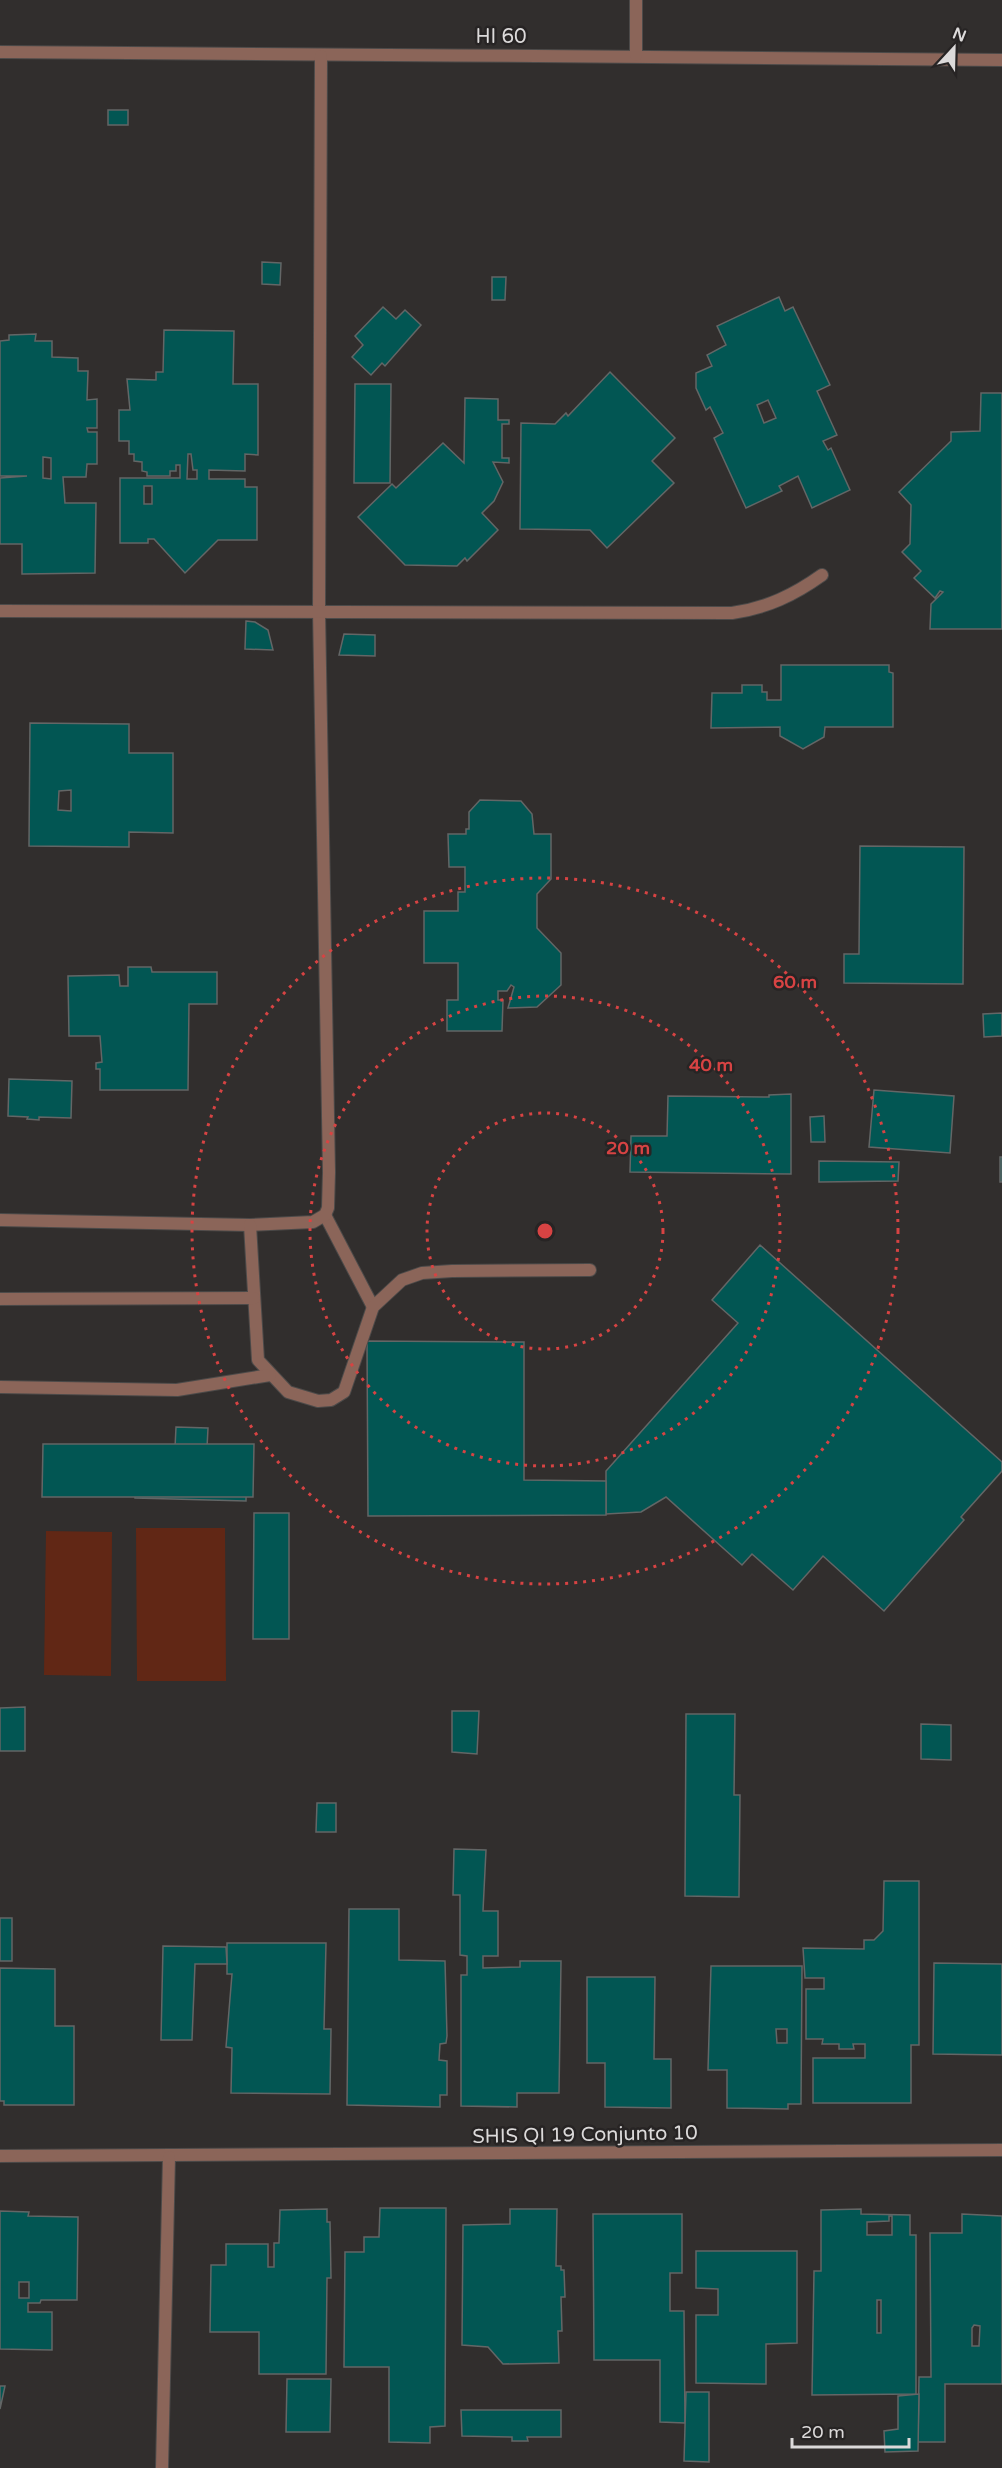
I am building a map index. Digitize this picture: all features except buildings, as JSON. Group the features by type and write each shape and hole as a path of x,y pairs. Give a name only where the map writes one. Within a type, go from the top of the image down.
{"street":[{"path":"636,0 636,54"},
{"name":"HI 60","path":"0,52 321,56 636,54 1002,60"},
{"path":"321,56 319,611 329,1172 325,1215 373,1307"},
{"path":"0,611 732,613 756,610 783,600 822,575"},
{"path":"0,1220 250,1225 313,1222 325,1215"},
{"path":"250,1225 258,1360 288,1392 318,1401 331,1400 344,1392 373,1307 402,1281 422,1273 590,1270"},
{"path":"0,1299 254,1298"},
{"path":"0,1386 177,1390 270,1375"},
{"name":"SHIS QI 19 Conjunto 10","path":"0,2156 169,2157 1002,2150"},
{"path":"162,2468 169,2157"}],"shaded area":[{"path":"136,1528 225,1528 226,1681 137,1681"},
{"path":"46,1531 112,1532 111,1676 44,1675"}]}
